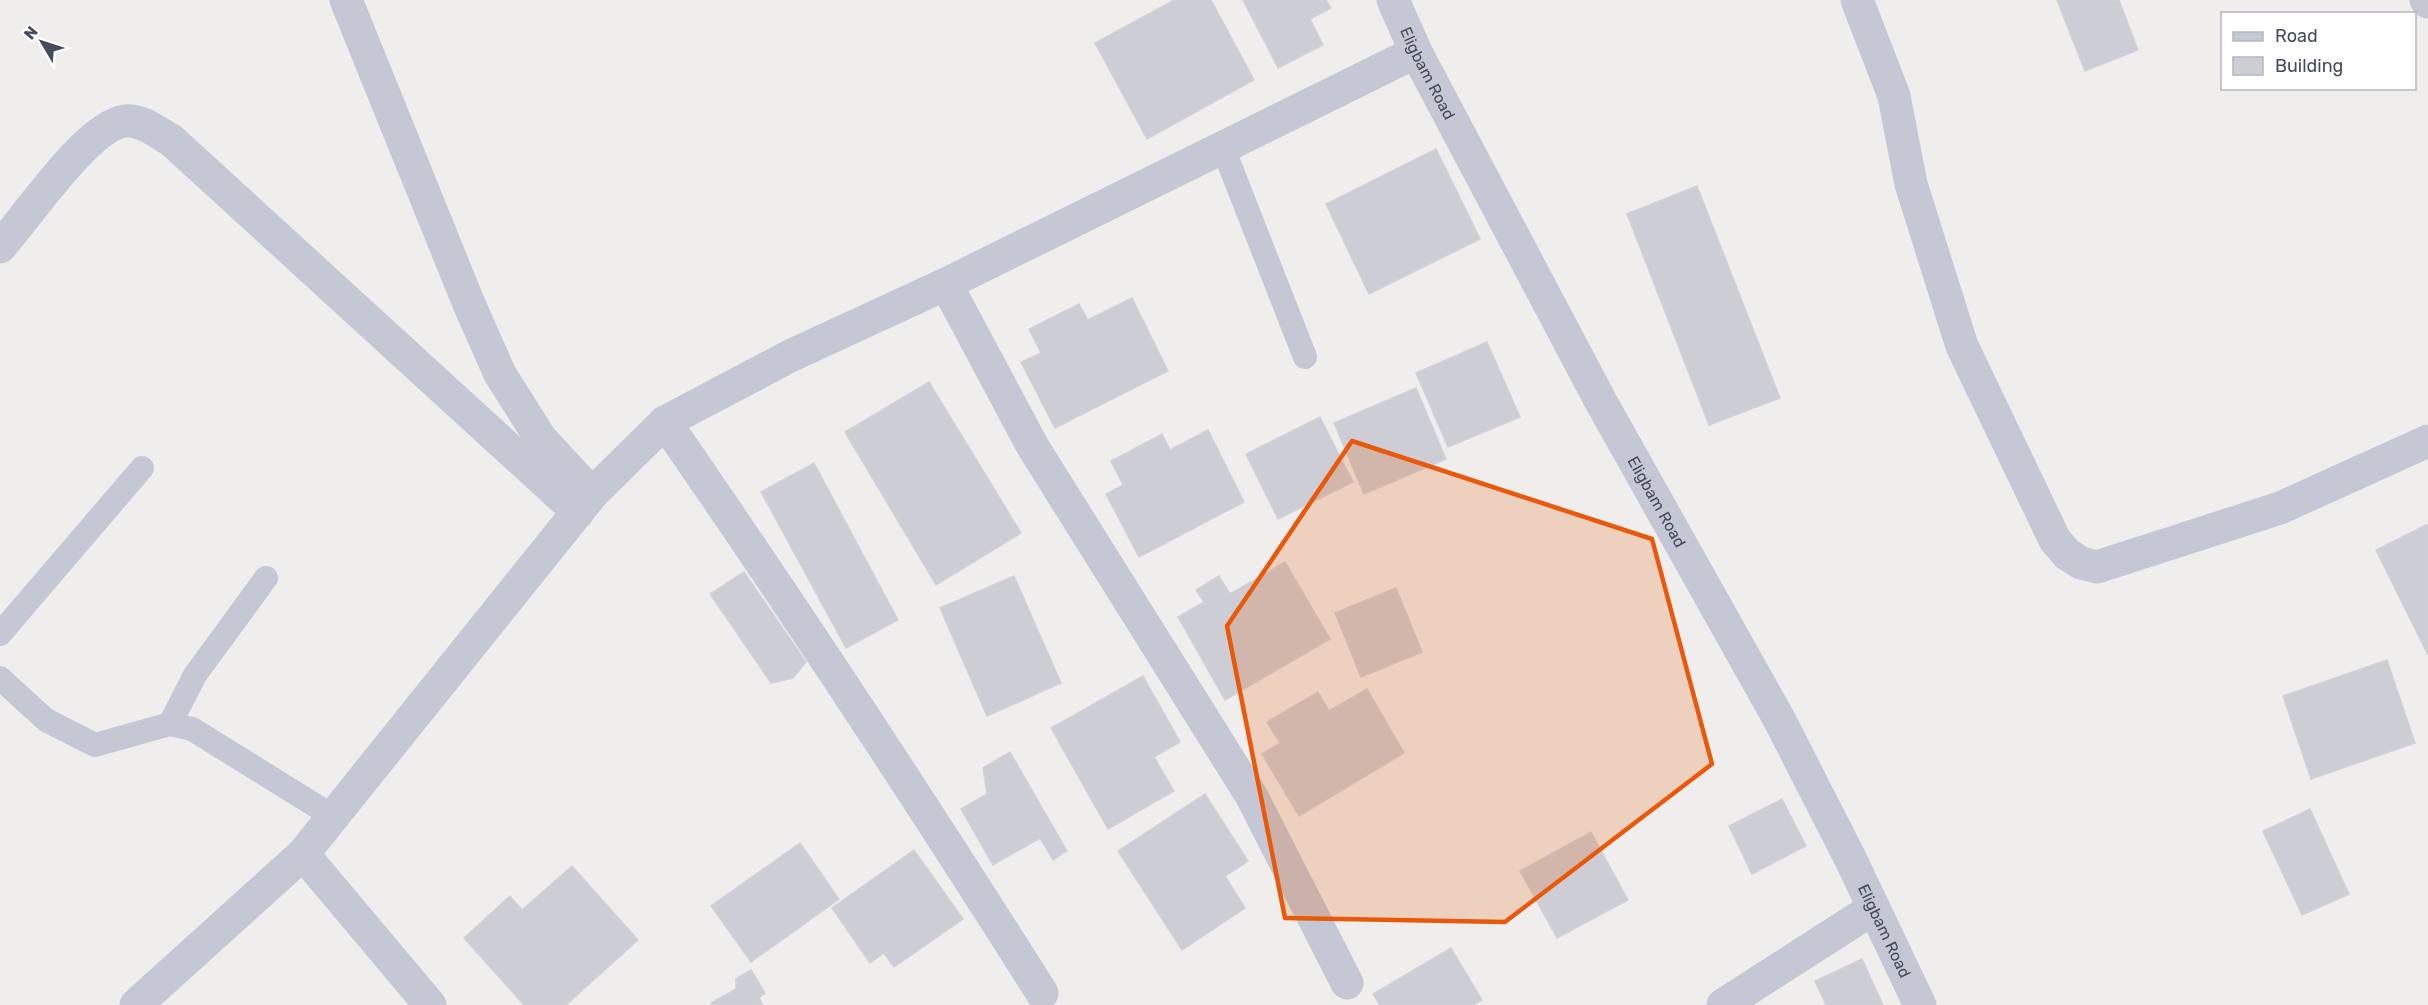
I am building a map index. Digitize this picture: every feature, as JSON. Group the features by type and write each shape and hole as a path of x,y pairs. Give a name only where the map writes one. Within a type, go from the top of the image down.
{"street":[{"path":"346,0 500,374 585,503"},
{"name":"Eligbam Road","path":"1393,0 1416,52 1605,410 1779,719 1920,1005"},
{"path":"1857,0 1894,96 1911,184 1962,346 2044,522 2067,554 2081,563 2097,567 2280,508 2428,441"},
{"path":"136,1005 303,854 585,503 665,422 790,356 946,284 1416,52"},
{"path":"0,247 81,148 106,128 126,121 144,125 171,140 585,503"},
{"path":"946,284 1034,447 1251,795 1347,983"},
{"path":"665,422 773,578 911,787 1042,993"},
{"path":"303,854 430,1005"},
{"path":"1723,1005 1874,908"}],"lane":[{"path":"1222,148 1305,357"},
{"path":"0,634 142,468"},
{"path":"170,724 195,675 266,578"},
{"path":"0,678 46,720 95,745 170,724 192,729 334,817"}],"highlighted area":[{"path":"1352,441 1652,539 1712,764 1505,922 1285,918 1227,626"}],"building":[{"path":"1174,0 1211,0 1254,80 1147,139 1095,43"},
{"path":"1243,0 1326,0 1331,8 1310,19 1323,45 1278,68"},
{"path":"2057,0 2119,0 2138,50 2085,71"},
{"path":"1436,149 1480,239 1369,294 1326,204"},
{"path":"1697,186 1780,398 1709,425 1627,214"},
{"path":"1132,298 1168,371 1055,428 1021,362 1041,353 1029,329 1079,304 1088,320"},
{"path":"1487,342 1520,417 1448,447 1416,373"},
{"path":"929,382 1021,533 936,585 845,432"},
{"path":"1416,388 1446,459 1364,494 1334,423"},
{"path":"1320,417 1353,482 1278,519 1246,454"},
{"path":"1208,430 1244,502 1139,557 1106,494 1123,485 1111,461 1162,434 1170,450"},
{"path":"814,463 898,620 846,648 761,492"},
{"path":"2428,524 2428,655 2376,550"},
{"path":"1285,562 1330,639 1225,700 1178,617 1204,602 1196,590 1219,576 1230,594"},
{"path":"744,572 806,662 793,678 771,683 710,594"},
{"path":"1014,576 1061,683 987,716 940,608"},
{"path":"1396,588 1422,652 1361,677 1335,613"},
{"path":"2387,660 2415,743 2311,779 2283,696"},
{"path":"1143,676 1180,742 1154,757 1174,791 1108,829 1051,728"},
{"path":"1367,689 1404,753 1299,816 1262,754 1280,743 1267,722 1318,692 1329,711"},
{"path":"1010,752 1067,851 1053,860 1040,838 993,865 961,809 987,794 983,768"},
{"path":"1205,794 1248,861 1225,876 1245,908 1182,950 1118,851"},
{"path":"1782,799 1806,846 1752,874 1729,826"},
{"path":"2310,809 2349,894 2302,915 2263,831"},
{"path":"1591,832 1628,900 1557,938 1520,871"},
{"path":"800,843 839,899 751,962 711,906"},
{"path":"914,850 963,919 894,967 884,953 870,963 832,908"},
{"path":"572,866 638,940 566,1005 524,1005 464,938 510,896 522,910"},
{"path":"1451,948 1482,1000 1473,1005 1380,1005 1373,994"},
{"path":"1862,959 1883,1005 1826,1005 1815,981"},
{"path":"751,970 765,993 759,998 763,1005 712,1005 711,1003 736,989 736,979"}]}
